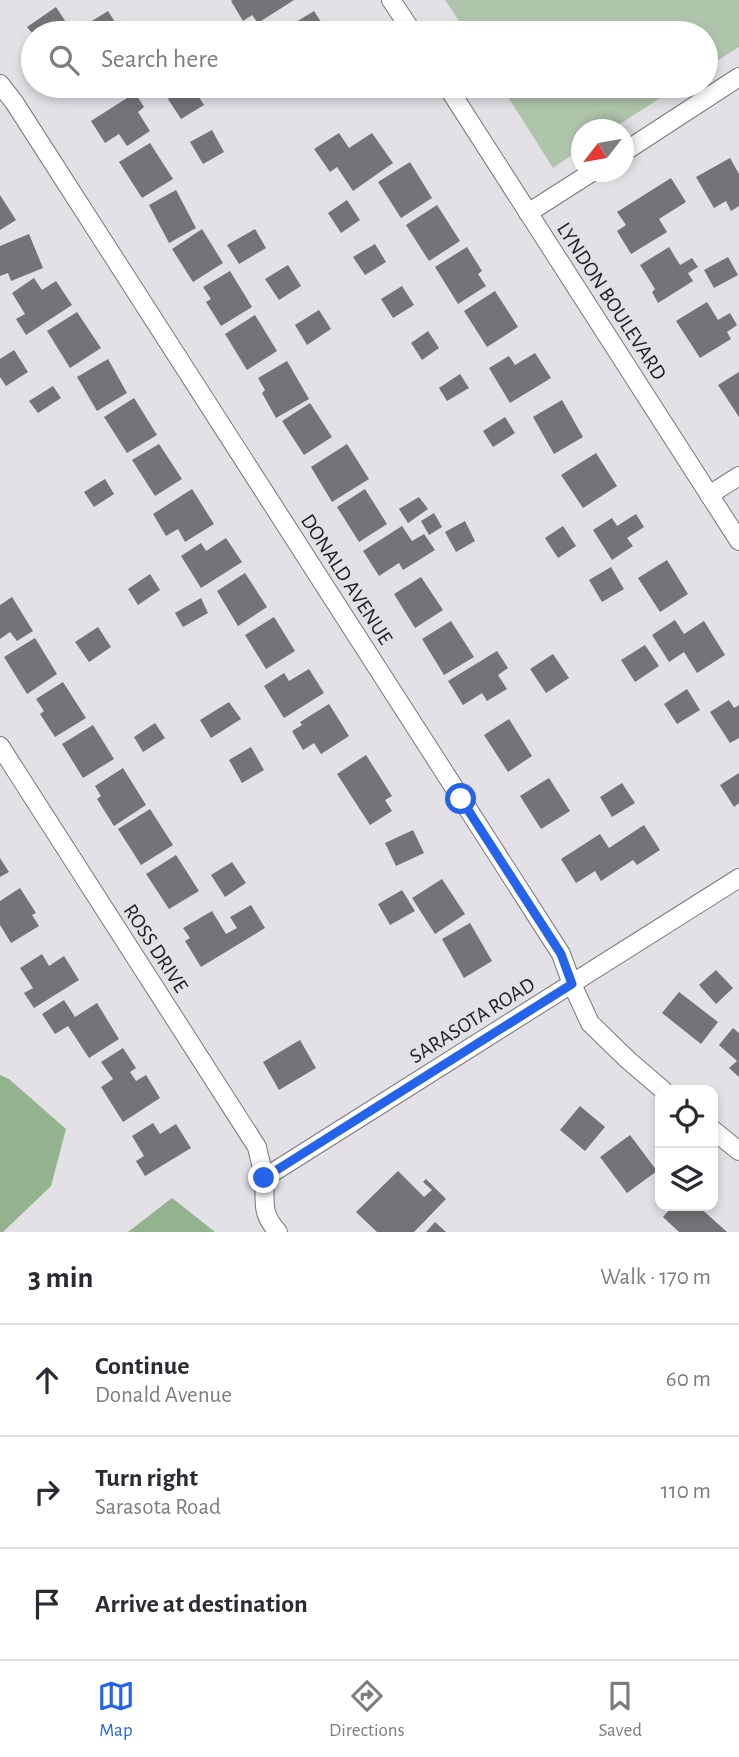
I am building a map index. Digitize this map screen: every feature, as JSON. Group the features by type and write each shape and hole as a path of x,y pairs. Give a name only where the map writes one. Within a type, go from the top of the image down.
{"street":[{"path":"391,0 405,21"},
{"path":"718,91 739,77"},
{"name":"DONALD AVENUE","path":"0,84 561,954 590,1023 657,1085"},
{"name":"LYNDON BOULEVARD","path":"455,98 739,541"},
{"path":"634,145 707,98"},
{"path":"528,212 576,182"},
{"path":"709,495 739,476"},
{"name":"ROSS DRIVE","path":"0,747 257,1147 264,1178 264,1207 272,1226 278,1232"},
{"name":"SARASOTA ROAD","path":"264,1178 739,878"},
{"path":"718,1134 739,1151"}],"green space":[{"path":"445,0 739,0 739,47 718,60 718,21 459,21"},
{"path":"509,98 660,98 628,119 571,119 571,156 553,168"},
{"path":"0,1075 9,1079 66,1129 51,1186 3,1232 0,1232"},
{"path":"172,1198 215,1232 128,1232"}],"building":[{"path":"294,0 261,21 256,21 252,15 243,21 231,1"},
{"path":"56,7 65,21 36,21"},
{"path":"108,11 114,21 92,21"},
{"path":"314,11 320,21 298,21"},
{"path":"127,98 138,98 144,107 138,112 150,131 127,146 119,134 105,143 91,121"},
{"path":"200,98 204,105 181,119 168,99"},
{"path":"212,130 224,152 203,164 190,142"},
{"path":"339,133 349,148 372,133 393,163 353,191 337,167 330,172 314,149"},
{"path":"150,143 173,179 142,198 119,162"},
{"path":"730,158 739,174 739,206 731,211 726,201 714,208 696,177"},
{"path":"410,162 432,198 401,218 378,182"},
{"path":"671,178 686,202 659,219 667,232 631,254 617,231 626,225 617,212"},
{"path":"176,190 196,228 169,243 149,205"},
{"path":"0,195 16,220 0,230"},
{"path":"347,200 360,220 341,233 328,213"},
{"path":"437,205 460,241 429,261 406,225"},
{"path":"202,229 223,263 193,282 172,249"},
{"path":"255,229 266,248 239,264 227,245"},
{"path":"29,234 43,268 11,281 8,273 0,276 0,246"},
{"path":"375,244 386,262 365,275 353,257"},
{"path":"467,247 482,271 478,274 486,286 458,304 435,267"},
{"path":"669,247 680,265 692,258 698,267 688,273 693,281 658,303 652,292 655,289 640,265"},
{"path":"728,257 738,275 714,288 704,270"},
{"path":"288,265 301,286 279,300 265,279"},
{"path":"230,271 252,307 221,326 206,302 211,299 203,287"},
{"path":"34,278 42,290 56,281 72,305 26,335 16,319 25,314 12,293"},
{"path":"402,286 414,305 393,318 381,299"},
{"path":"495,291 518,327 487,347 464,311"},
{"path":"707,302 718,320 730,313 737,325 727,332 731,339 700,358 676,321"},
{"path":"319,310 331,329 307,345 295,325"},
{"path":"77,312 101,348 70,368 47,331"},
{"path":"255,315 277,351 247,370 225,334"},
{"path":"428,331 439,348 422,360 411,343"},
{"path":"14,350 28,372 6,386 0,377 0,359"},
{"path":"535,353 551,378 510,403 489,368 509,356 515,365"},
{"path":"108,359 127,393 97,411 77,377"},
{"path":"287,361 309,399 276,418 262,393 265,390 258,378"},
{"path":"739,372 739,417 718,385"},
{"path":"460,374 469,388 447,401 439,388"},
{"path":"53,386 61,398 38,413 29,401"},
{"path":"134,398 157,435 127,453 104,417"},
{"path":"562,400 583,437 554,454 533,417"},
{"path":"310,403 332,437 304,455 282,421"},
{"path":"505,417 515,433 493,447 483,431"},
{"path":"159,444 182,479 155,496 132,460"},
{"path":"347,444 369,479 332,502 311,467"},
{"path":"596,453 617,486 583,508 561,475"},
{"path":"105,479 114,494 94,507 84,492"},
{"path":"192,489 214,524 185,542 178,529 166,536 153,514"},
{"path":"365,489 387,524 359,542 337,507"},
{"path":"419,497 428,509 408,523 399,509"},
{"path":"434,513 442,527 429,535 421,521"},
{"path":"636,514 644,527 627,538 633,546 612,560 593,530 612,518 617,526"},
{"path":"465,521 475,541 456,552 445,532"},
{"path":"402,526 412,541 424,534 435,550 403,570 399,563 379,576 363,551"},
{"path":"563,526 576,546 558,558 545,538"},
{"path":"226,538 242,562 201,588 181,556 201,543 206,551"},
{"path":"667,560 688,594 660,612 638,578"},
{"path":"611,567 624,589 602,602 589,580"},
{"path":"245,573 267,607 238,626 217,591"},
{"path":"150,574 160,590 138,605 128,589"},
{"path":"421,577 443,610 415,628 394,594"},
{"path":"12,597 33,631 17,641 10,632 0,639 0,605"},
{"path":"201,598 208,613 183,627 175,613"},
{"path":"274,617 295,651 266,669 245,635"},
{"path":"675,620 684,634 704,621 725,655 697,673 684,652 669,662 652,635"},
{"path":"451,621 474,657 444,675 422,639"},
{"path":"98,627 111,647 89,662 75,642"},
{"path":"35,638 57,674 27,694 4,657"},
{"path":"645,645 659,666 635,682 621,660"},
{"path":"497,651 508,668 498,675 507,689 487,701 482,693 463,705 448,681"},
{"path":"553,654 569,678 546,693 530,669"},
{"path":"309,669 324,693 284,718 264,686 284,673 289,681"},
{"path":"63,682 86,718 55,737 40,714 44,711 36,699"},
{"path":"687,689 700,710 677,724 664,704"},
{"path":"729,700 734,708 739,705 739,738 730,743 710,712"},
{"path":"229,702 241,719 211,738 200,720"},
{"path":"329,704 349,736 321,754 314,743 303,750 292,731 302,725 300,722"},
{"path":"509,719 532,756 508,772 484,735"},
{"path":"155,723 165,738 143,752 134,737"},
{"path":"93,725 114,759 83,778 62,744"},
{"path":"251,747 264,770 242,783 229,760"},
{"path":"366,755 392,796 385,800 392,811 370,825 337,774"},
{"path":"123,768 146,805 114,826 97,799 101,796 95,786"},
{"path":"739,773 739,803 734,807 720,785"},
{"path":"549,778 570,811 541,829 520,796"},
{"path":"622,783 635,803 612,817 600,797"},
{"path":"150,809 173,845 141,865 118,829"},
{"path":"644,825 660,850 637,865 633,860 601,881 595,871 576,883 561,859 600,834 609,848"},
{"path":"413,830 424,853 396,866 385,843"},
{"path":"176,855 199,891 169,909 146,874"},
{"path":"0,858 9,872 0,877"},
{"path":"232,862 246,883 225,897 211,875"},
{"path":"442,879 465,914 435,934 412,898"},
{"path":"20,888 36,913 32,915 39,926 11,943 0,925 0,901"},
{"path":"402,890 415,911 390,925 378,904"},
{"path":"251,905 265,928 201,967 185,941 190,938 183,928 212,911 226,934 237,928 230,917"},
{"path":"470,923 492,961 464,978 442,939"},
{"path":"42,954 49,966 64,956 79,980 34,1008 24,993 33,988 20,968"},
{"path":"716,970 733,988 716,1004 699,985"},
{"path":"679,992 718,1022 701,1044 662,1013"},
{"path":"64,1000 75,1017 97,1003 119,1039 89,1058 68,1026 55,1034 42,1014"},
{"path":"733,1028 739,1033 739,1077 729,1068 737,1061 719,1045"},
{"path":"300,1040 316,1068 279,1090 263,1062"},
{"path":"123,1048 136,1068 130,1072 136,1081 146,1075 160,1098 123,1122 101,1087 113,1079 101,1062"},
{"path":"580,1106 605,1127 585,1151 560,1130"},
{"path":"153,1123 160,1134 176,1124 191,1148 145,1176 136,1161 144,1156 132,1136"},
{"path":"630,1135 655,1168 655,1172 627,1193 600,1157"},
{"path":"398,1171 424,1197 432,1190 423,1182 426,1179 446,1199 414,1232 377,1232 356,1212"},
{"path":"668,1211 704,1211 727,1232 679,1232 663,1217"},
{"path":"435,1222 446,1232 426,1232"}],"route":[{"path":"264,1178 572,984 561,954 461,799"}]}
